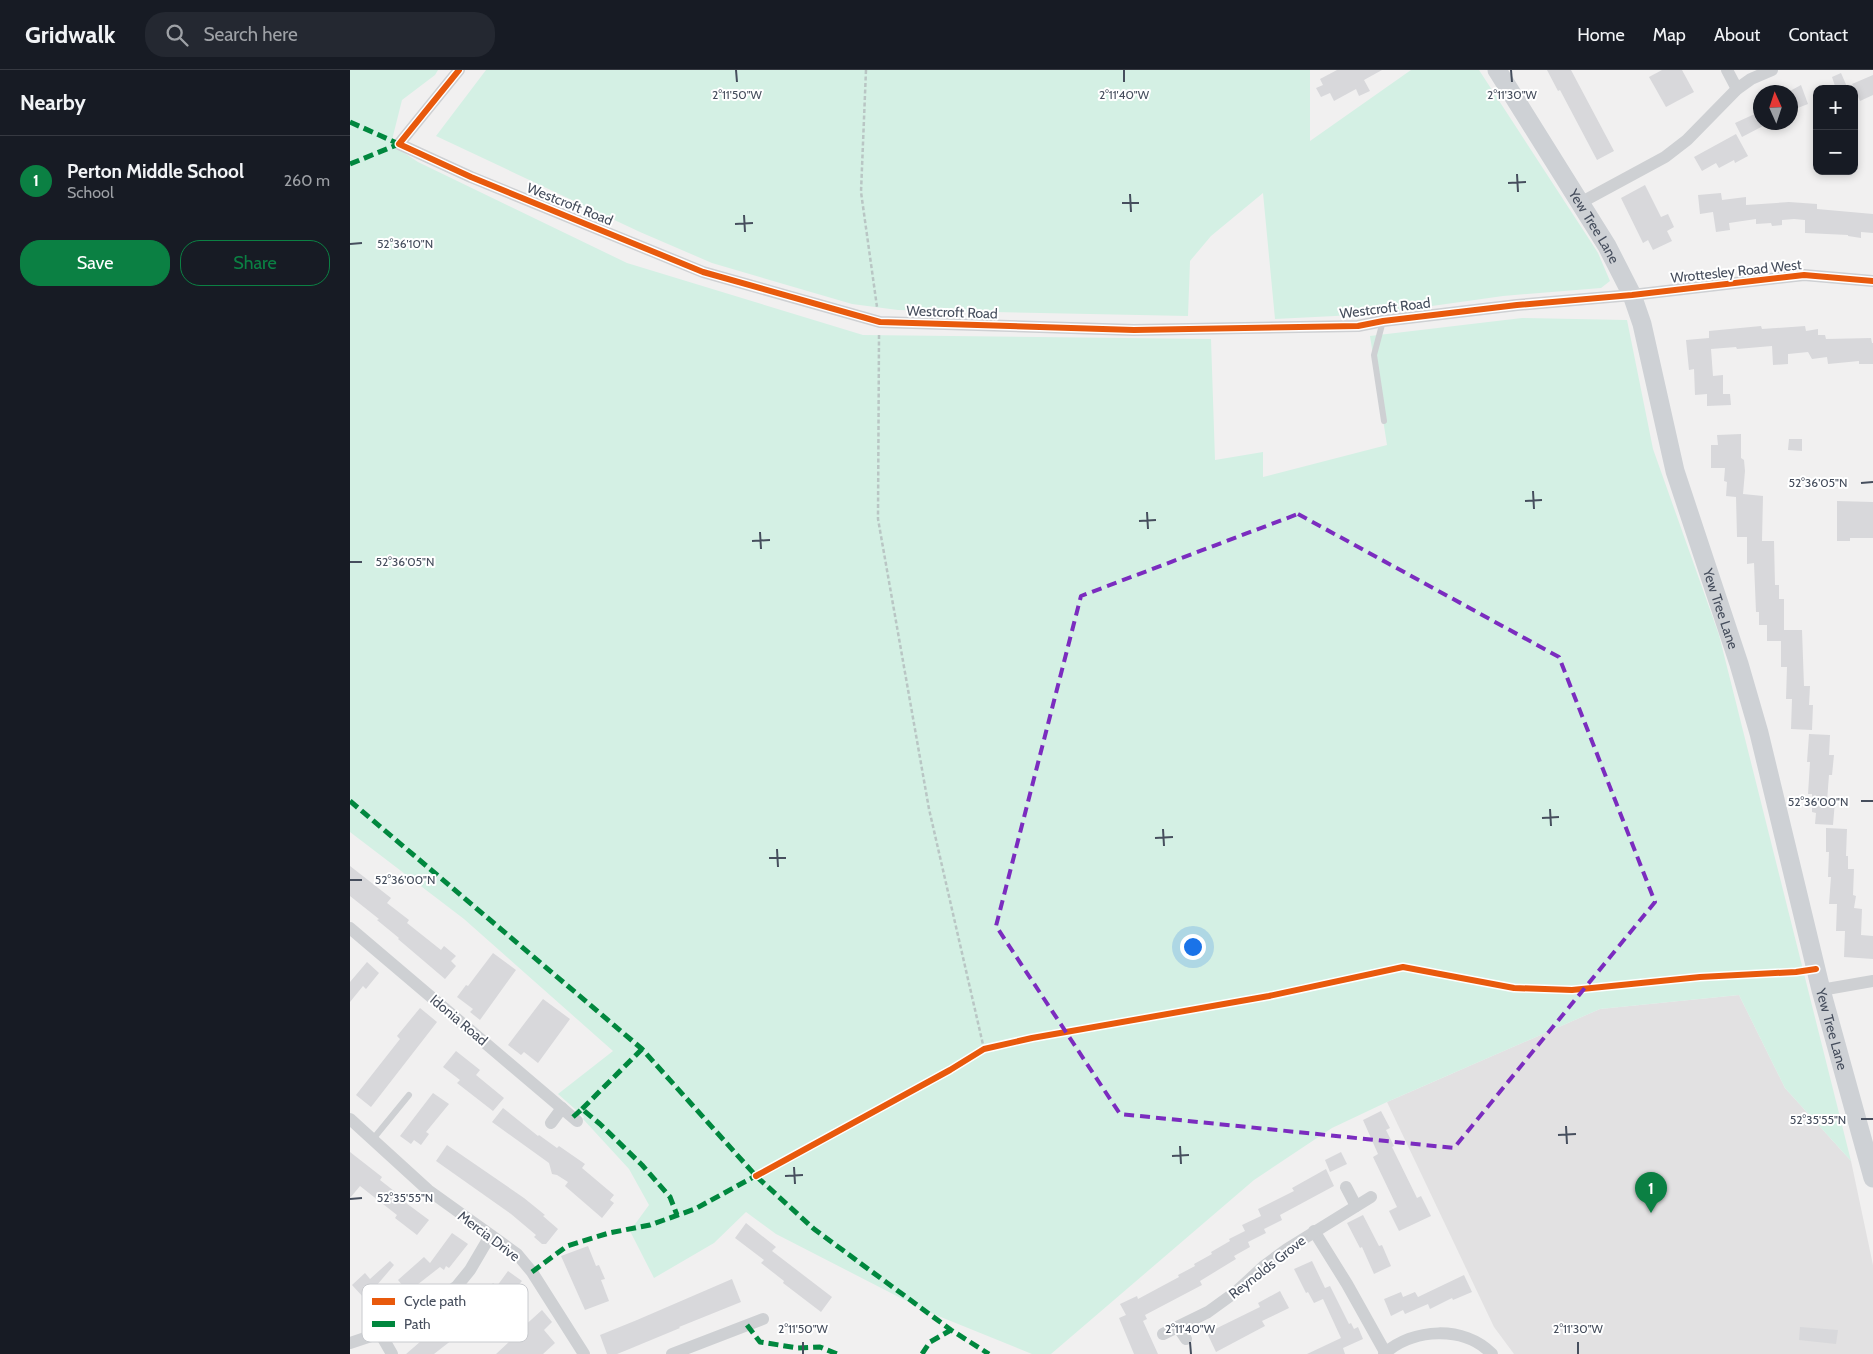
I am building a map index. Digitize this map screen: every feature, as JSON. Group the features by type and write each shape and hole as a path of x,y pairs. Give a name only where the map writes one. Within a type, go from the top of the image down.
{"street":[{"name":"Westcroft Road","path":"459,70 399,144 471,177 703,272 880,322 1134,330 1358,326 1517,305 1632,295"},
{"name":"Yew Tree Lane","path":"1497,70 1607,246 1632,295 1645,333 1675,471 1739,664 1759,733 1821,990 1873,1178"},
{"path":"1727,70 1737,89"},
{"path":"1580,203 1665,157 1687,140 1737,89 1751,79 1772,70"},
{"name":"Wrottesley Road West","path":"1632,295 1804,275 1873,281"},
{"name":"Idonia Road","path":"352,934 577,1121"},
{"path":"1821,990 1873,981"},
{"path":"551,1124 562,1108"},
{"name":"Mercia Drive","path":"350,1119 428,1190 517,1254 532,1272 584,1354"},
{"path":"1346,1188 1356,1206"},
{"name":"Reynolds Grove","path":"1163,1334 1208,1312 1237,1291 1264,1266 1314,1231 1370,1197"},
{"path":"1314,1231 1347,1284 1384,1353 1408,1339 1446,1333 1471,1340 1486,1347 1492,1354"},
{"path":"459,1284 470,1270 490,1236"},
{"path":"677,1353 763,1319"},
{"path":"1178,1327 1186,1339"},
{"path":"350,1343 362,1339"},
{"path":"385,1342 392,1354"}],"lane":[{"path":"1383,322 1374,356 1384,421"},
{"path":"373,1140 409,1094"}],"path":[{"path":"866,70 861,192 880,322 878,519 929,809 984,1049"}],"highlighted area":[{"path":"1298,514 1559,657 1655,902 1454,1148 1120,1114 996,926 1081,596"}],"shaded area":[{"path":"1739,995 1785,1088 1851,1161 1873,1265 1873,1354 1514,1354 1494,1327 1387,1102 1600,1009"}],"green space":[{"path":"350,70 438,70 435,75 402,100 391,144 418,162 627,263 863,335 1211,339 1215,460 1263,452 1263,477 1387,445 1370,336 1522,318 1627,320 1653,449 1719,635 1851,1161 1785,1088 1739,995 1600,1009 1332,1128 1254,1180 1051,1354 1032,1354 926,1311 776,1234 746,1212 714,1243 654,1278 630,1231 649,1205 629,1169 583,1119 584,1117 558,1094 613,1051 464,919 350,832"},
{"path":"486,70 1310,70 1310,141 1411,70 1479,70 1598,253 1610,281 1601,288 1503,296 1375,314 1275,319 1263,193 1211,236 1190,261 1188,316 898,310 852,304 712,263 640,232 436,136"}],"building":[{"path":"1337,70 1382,70 1364,80 1370,91 1359,96 1356,89 1334,101 1330,93 1321,97 1316,88 1323,85 1320,79"},
{"path":"1547,70 1571,70 1614,151 1597,160 1560,90 1558,91"},
{"path":"1662,70 1682,70 1694,92 1666,107 1649,77"},
{"path":"1841,73 1846,85 1835,85 1832,77"},
{"path":"1873,75 1873,95 1860,101 1858,85 1852,84"},
{"path":"1801,85 1808,104 1798,108 1798,87"},
{"path":"1753,115 1753,130 1755,130 1742,137 1735,123"},
{"path":"1736,134 1748,156 1735,163 1734,160 1719,168 1716,163 1702,171 1694,157"},
{"path":"1645,185 1661,217 1668,214 1674,227 1667,231 1672,241 1653,250 1648,240 1643,243 1621,198"},
{"path":"1721,193 1722,200 1746,197 1746,205 1789,202 1817,204 1817,209 1873,214 1873,233 1861,232 1861,238 1848,235 1805,233 1805,220 1794,219 1782,220 1782,225 1772,226 1771,223 1756,224 1756,219 1729,223 1730,230 1716,232 1713,212 1700,214 1698,195"},
{"path":"1761,326 1762,329 1805,326 1806,331 1818,329 1818,335 1825,335 1826,339 1871,338 1873,343 1873,364 1859,364 1859,361 1828,364 1827,357 1812,359 1808,352 1788,354 1788,364 1773,365 1772,346 1711,349 1713,376 1723,375 1723,394 1730,394 1731,405 1707,406 1707,394 1695,395 1694,369 1689,370 1686,340 1709,338 1709,331"},
{"path":"1741,434 1741,458 1744,460 1745,471 1743,494 1763,496 1762,541 1774,541 1775,585 1779,585 1779,599 1784,599 1784,630 1802,630 1804,686 1810,686 1809,705 1813,705 1812,730 1791,729 1792,699 1786,699 1787,667 1781,667 1781,641 1767,641 1767,625 1759,625 1759,612 1756,612 1754,563 1747,564 1747,537 1737,537 1736,497 1726,496 1725,468 1711,468 1711,445 1718,445 1717,435"},
{"path":"1789,439 1802,439 1802,451 1788,450"},
{"path":"1837,501 1873,502 1873,538 1850,538 1850,541 1837,541"},
{"path":"1809,734 1830,735 1829,755 1834,755 1832,775 1829,775 1827,801 1835,801 1833,825 1815,824 1816,813 1812,812 1812,794 1808,794 1810,762 1807,762"},
{"path":"1826,828 1847,829 1846,856 1848,856 1848,869 1854,869 1853,895 1856,896 1854,908 1862,909 1861,935 1873,936 1873,959 1844,957 1845,931 1836,931 1837,904 1829,904 1831,877 1828,877 1829,852 1826,852"},
{"path":"350,866 391,898 387,903 409,920 407,923 441,950 444,946 456,956 451,961 456,966 445,979 377,920 379,919 350,896"},
{"path":"493,953 516,970 480,1020 470,1012 473,1009 457,997 466,985 468,986"},
{"path":"367,962 379,973 366,989 363,986 350,1002 350,982"},
{"path":"543,999 570,1019 538,1063 524,1052 521,1055 508,1045"},
{"path":"420,1008 437,1022 371,1107 356,1095 400,1039 397,1036"},
{"path":"456,1051 480,1070 476,1075 504,1098 493,1111 457,1083 460,1080 443,1067"},
{"path":"433,1093 449,1104 426,1132 429,1134 421,1145 414,1140 411,1144 400,1136"},
{"path":"503,1108 538,1136 557,1148 559,1146 585,1164 582,1168 614,1195 610,1200 614,1203 602,1218 565,1186 568,1182 552,1174 549,1163 492,1122"},
{"path":"1381,1111 1390,1128 1386,1130 1394,1146 1392,1147 1417,1198 1421,1196 1431,1216 1399,1231 1389,1211 1397,1207 1373,1157 1378,1154 1363,1120"},
{"path":"447,1145 524,1198 545,1215 543,1216 558,1229 546,1244 542,1244 534,1237 536,1235 511,1214 436,1161"},
{"path":"350,1152 382,1177 380,1180 403,1198 402,1200 429,1220 417,1235 395,1218 397,1215 360,1186 350,1198"},
{"path":"1341,1152 1347,1164 1330,1172 1325,1160"},
{"path":"1326,1169 1334,1186 1280,1215 1282,1220 1264,1229 1266,1233 1248,1242 1250,1247 1234,1256 1236,1259 1200,1281 1202,1285 1145,1315 1147,1319 1143,1321 1158,1354 1134,1354 1119,1318 1126,1315 1120,1304 1137,1296 1138,1299 1179,1277 1178,1275 1195,1266 1194,1264 1230,1241 1229,1239 1245,1231 1242,1225 1261,1216 1258,1209 1294,1191 1292,1188"},
{"path":"1363,1215 1379,1246 1382,1245 1391,1266 1374,1274 1362,1247 1360,1248 1347,1223"},
{"path":"746,1223 776,1247 772,1251 832,1297 821,1312 783,1283 784,1281 761,1263 764,1260 735,1238"},
{"path":"452,1233 468,1244 449,1268 446,1266 444,1270 440,1267 418,1284 401,1284 398,1280 424,1257 430,1263"},
{"path":"588,1246 596,1266 599,1265 605,1279 601,1280 609,1301 585,1310 561,1256"},
{"path":"390,1261 394,1265 378,1284 362,1284 362,1296 352,1285 365,1273 370,1279"},
{"path":"1312,1261 1325,1288 1330,1286 1349,1324 1351,1323 1354,1329 1358,1327 1363,1339 1343,1348 1345,1354 1307,1354 1341,1338 1323,1299 1314,1303 1308,1292 1306,1293 1294,1269"},
{"path":"508,1271 522,1281 519,1284 498,1284"},
{"path":"1464,1275 1472,1292 1453,1300 1452,1298 1430,1309 1428,1304 1405,1314 1403,1310 1391,1316 1384,1299 1401,1292 1403,1297 1415,1292 1418,1297"},
{"path":"732,1279 741,1302 617,1354 607,1354 600,1335"},
{"path":"1280,1291 1289,1308 1262,1321 1265,1326 1216,1352 1207,1333 1260,1307 1258,1303"},
{"path":"542,1310 552,1322 544,1330 555,1343 543,1354 496,1354 509,1342 528,1342 528,1323"},
{"path":"1800,1327 1838,1330 1836,1344 1799,1340"},
{"path":"420,1342 449,1342 434,1354 406,1354"}],"marked path":[{"path":"350,122 399,144"},
{"path":"350,164 399,144"},
{"path":"350,801 642,1049 756,1176 814,1229 951,1330 989,1354"},
{"path":"582,1109 642,1049"},
{"path":"573,1117 582,1109 600,1124 642,1165 670,1197 677,1215"},
{"path":"532,1272 567,1246 609,1233 650,1225 695,1209 759,1174"},
{"path":"747,1325 760,1342 798,1348 820,1347 837,1354"},
{"path":"922,1354 930,1342 951,1330"}],"cycle path":[{"path":"459,70 399,144 471,177 703,272 880,322 1134,330 1358,326 1383,321 1517,305 1632,295 1804,275 1873,281"},
{"path":"756,1176 950,1070 984,1049 1032,1038 1269,996 1403,967 1514,988 1572,990 1700,977 1796,972 1816,969"}],"place":[{"name":"Perton Middle School","path":"1651,1213"}]}
